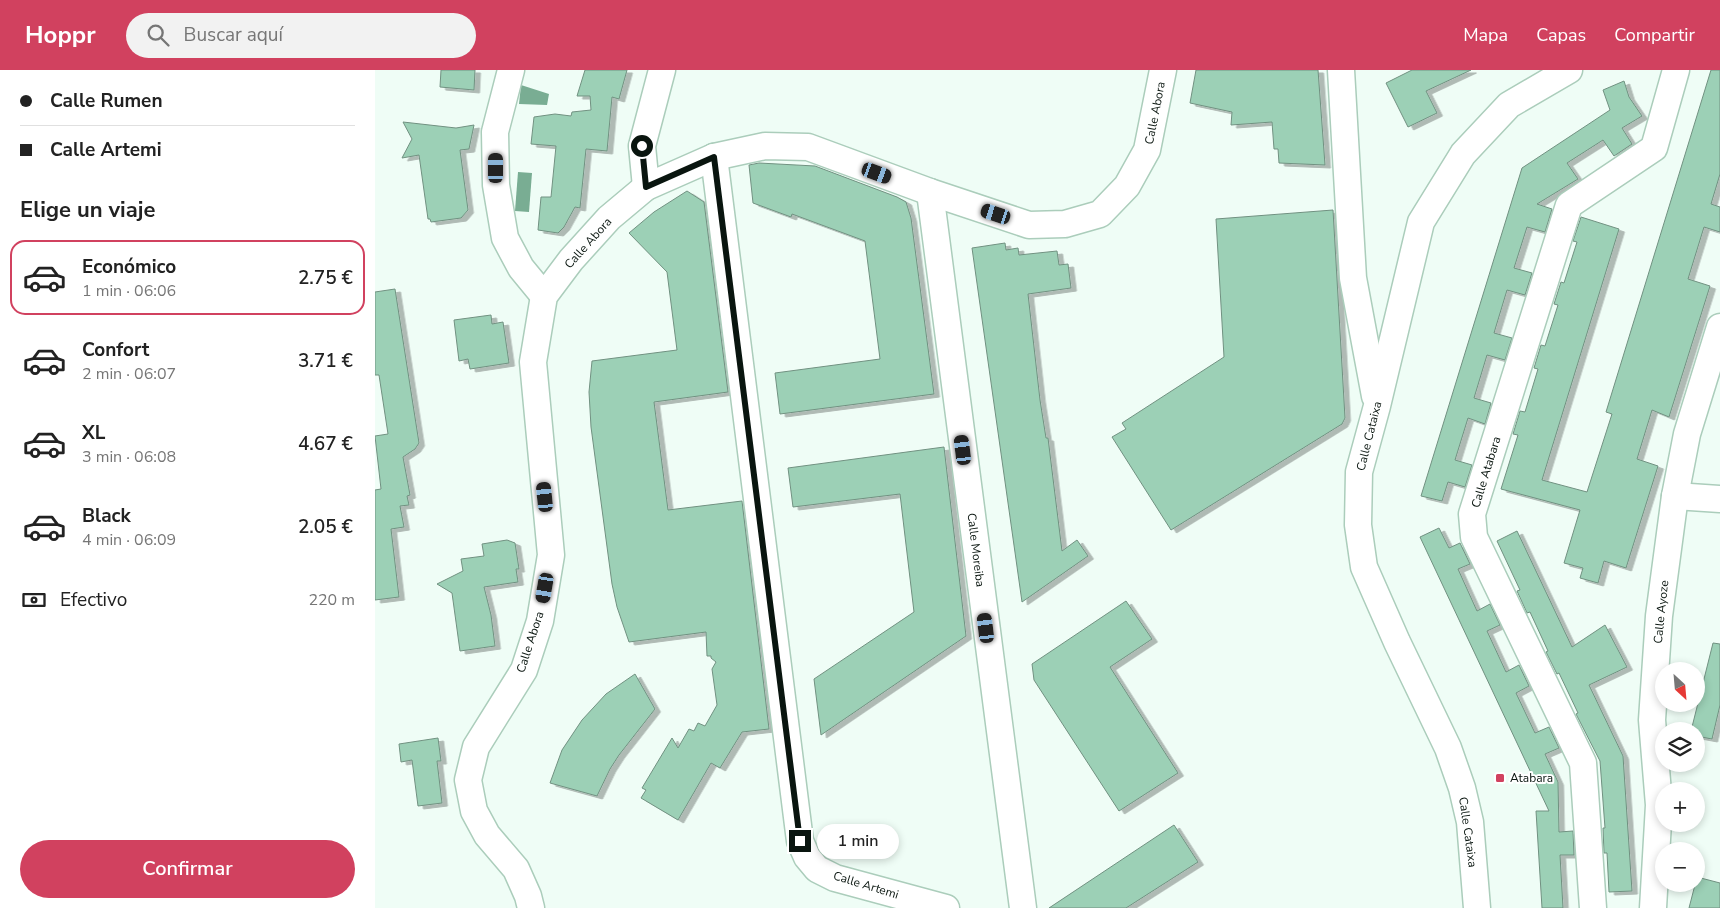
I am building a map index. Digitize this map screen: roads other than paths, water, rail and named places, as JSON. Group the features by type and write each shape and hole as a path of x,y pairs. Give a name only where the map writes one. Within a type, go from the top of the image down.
{"street":[{"path":"511,70 495,132 496,185 505,238 521,268 544,296"},
{"path":"646,187 642,146 661,70"},
{"name":"Calle Abora","path":"531,908 528,896 516,869 487,835 474,811 468,780 476,747 524,670 540,620 551,555 533,362 544,296 571,260 609,218 646,187 714,157 765,146 808,147 929,192 1029,225 1065,224 1100,214 1127,186 1147,150 1163,70"},
{"path":"1341,70 1353,278 1377,406"},
{"name":"Calle Cataixa","path":"1477,908 1470,822 1459,780 1448,748 1397,642 1364,567 1358,525 1359,472 1377,406 1421,222 1463,154 1509,105 1569,70"},
{"name":"Calle Atabara","path":"1593,908 1583,763 1474,537 1472,514 1569,205 1654,148 1676,70"},
{"name":"Calle Artemi","path":"714,157 800,841 807,857 817,868 835,878 945,908"},
{"name":"Calle Moreiba","path":"929,192 1023,908"},
{"name":"Calle Ayoze","path":"1653,908 1659,805 1652,720 1659,616 1675,496 1687,434 1720,327"},
{"path":"1675,496 1720,499"}],"place":[{"name":"Atabara","path":"1500,778"}]}
